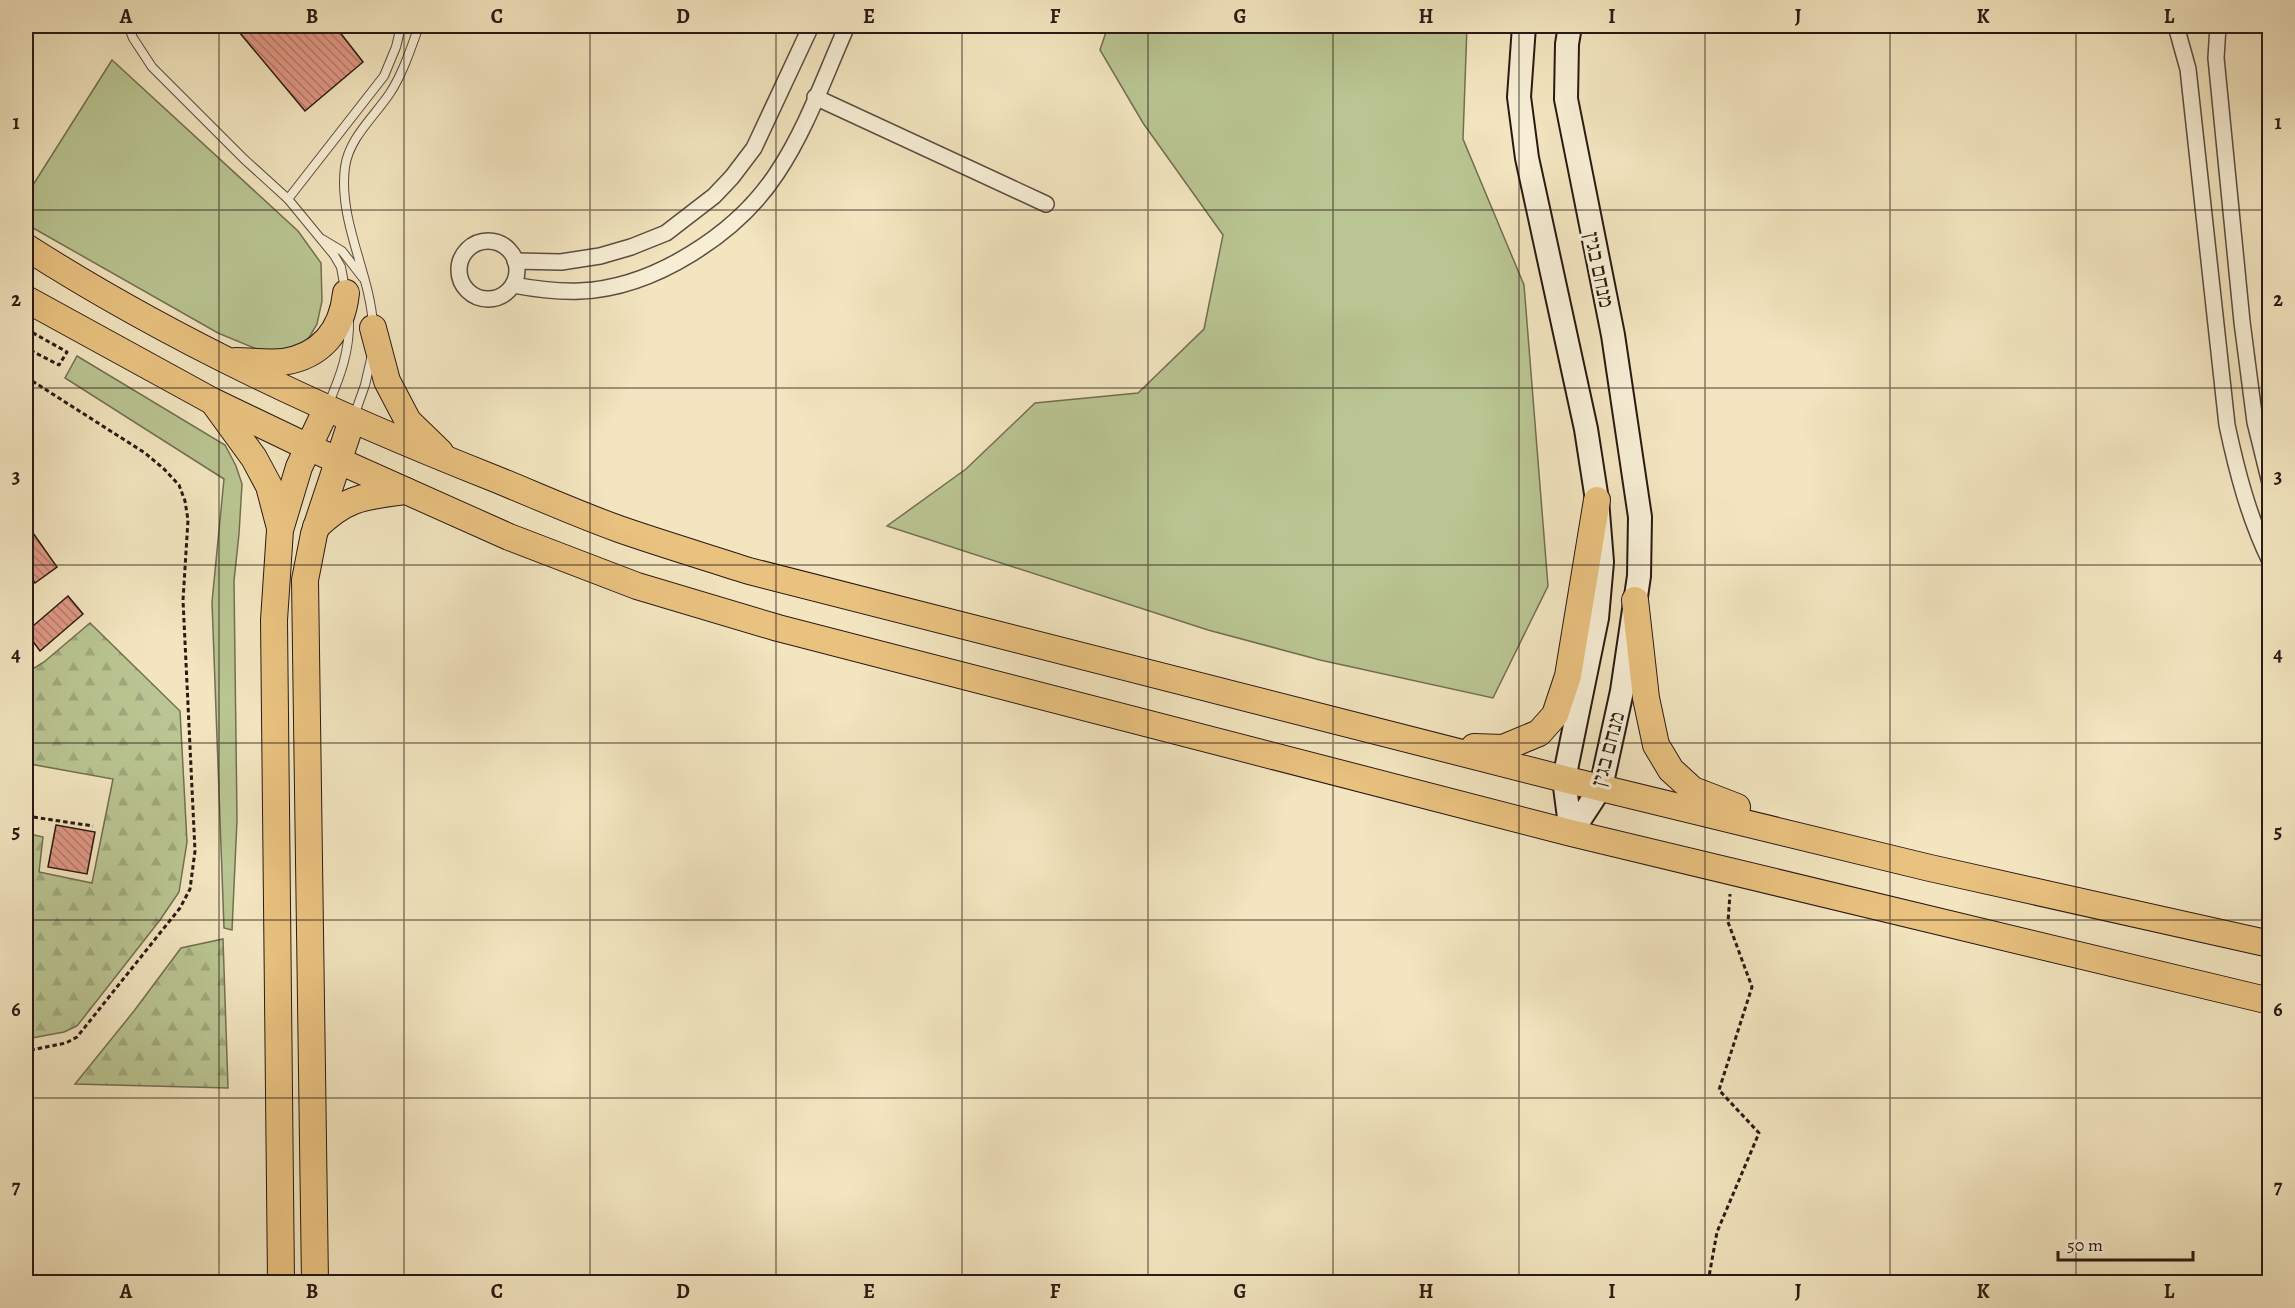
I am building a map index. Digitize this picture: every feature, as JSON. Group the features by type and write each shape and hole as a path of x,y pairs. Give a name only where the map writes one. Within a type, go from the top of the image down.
{"highway":[{"path":"26,247 93,290 225,360 352,420 620,529 749,571 1564,779 1930,868 2270,944"},
{"path":"225,360 282,362 311,354 330,338 356,287"},
{"path":"26,299 212,401 309,447 510,537 637,586 778,628 1571,833 1737,875 2270,1001"},
{"path":"373,328 387,381 408,421 449,461"},
{"path":"212,401 254,458 269,486 280,530"},
{"path":"280,1278 274,620 280,530 290,492 327,408"},
{"path":"315,1282 305,580 316,527 352,420"},
{"path":"316,527 334,509 362,497 406,491"},
{"path":"1439,746 1503,748 1539,733 1555,715 1568,676 1597,500"},
{"path":"1635,600 1646,698 1656,745 1671,770 1693,790 1836,845"}],"main road":[{"name":"מנחם בגין","path":"1524,26 1519,97 1527,158 1586,429 1597,500 1602,562 1597,618 1564,779 1571,833"},
{"name":"מנחם בגין","path":"1570,32 1566,99 1613,335 1640,517 1639,576 1622,691 1601,787 1571,833"}],"street":[{"path":"515,261 561,262 600,256 631,247 666,233 714,196 754,148 811,26"},
{"path":"513,285 581,291 608,287 638,279 669,266 705,245 740,215 776,174 797,139 847,26"},
{"path":"2176,26 2188,69 2227,425 2238,476 2260,541 2270,561"},
{"path":"2218,26 2216,58 2242,322 2255,422 2270,483"},
{"path":"815,97 1046,204"},
{"path":"484,241 505,246 515,261 517,276 513,285 503,296 492,300 481,299 470,294 462,286 458,275 459,263 464,252 472,245 484,241"}],"lane":[{"path":"128,26 152,67 244,159 288,199 334,255 340,267 356,287"},
{"path":"288,199 384,76 396,47 401,26"},
{"path":"327,408 348,349 356,287 345,194 345,166 354,141 391,92 410,53 419,26"},
{"path":"316,235 342,250 373,328 372,358 352,420"}],"path":[{"path":"26,188 29,198 26,204"},
{"path":"26,329 67,352 59,365 26,348"},
{"path":"26,377 145,453 179,485 185,501 188,520 183,600 195,851 190,889 180,908 77,1037 66,1043 26,1051"},
{"path":"26,782 28,792 26,816 93,826"},
{"path":"1708,1282 1717,1232 1759,1133 1719,1090 1752,987 1728,922 1730,897 1737,875"}],"green space":[{"path":"1108,26 1467,26 1463,139 1524,285 1548,586 1493,698 1320,660 1208,630 887,526 966,469 1035,403 1138,393 1204,329 1223,235 1143,123 1100,50"},
{"path":"112,60 298,231 321,263 322,301 317,324 301,346 284,351 259,350 218,333 26,224 26,196"},
{"path":"77,356 225,445 242,484 234,581 237,820 232,930 224,928 212,602 224,479 65,378"},
{"path":"90,623 180,711 187,842 179,892 160,920 77,1026 64,1032 26,1039 26,833 43,837 39,872 92,883 113,779 30,764 26,753 26,673 44,662"},
{"path":"223,939 228,1088 75,1084 181,948"}],"building":[{"path":"234,26 335,26 363,62 305,111"},
{"path":"26,523 57,567 35,583 26,570"},
{"path":"68,596 83,614 40,651 26,632"},
{"path":"56,825 95,832 87,874 48,867"}]}
